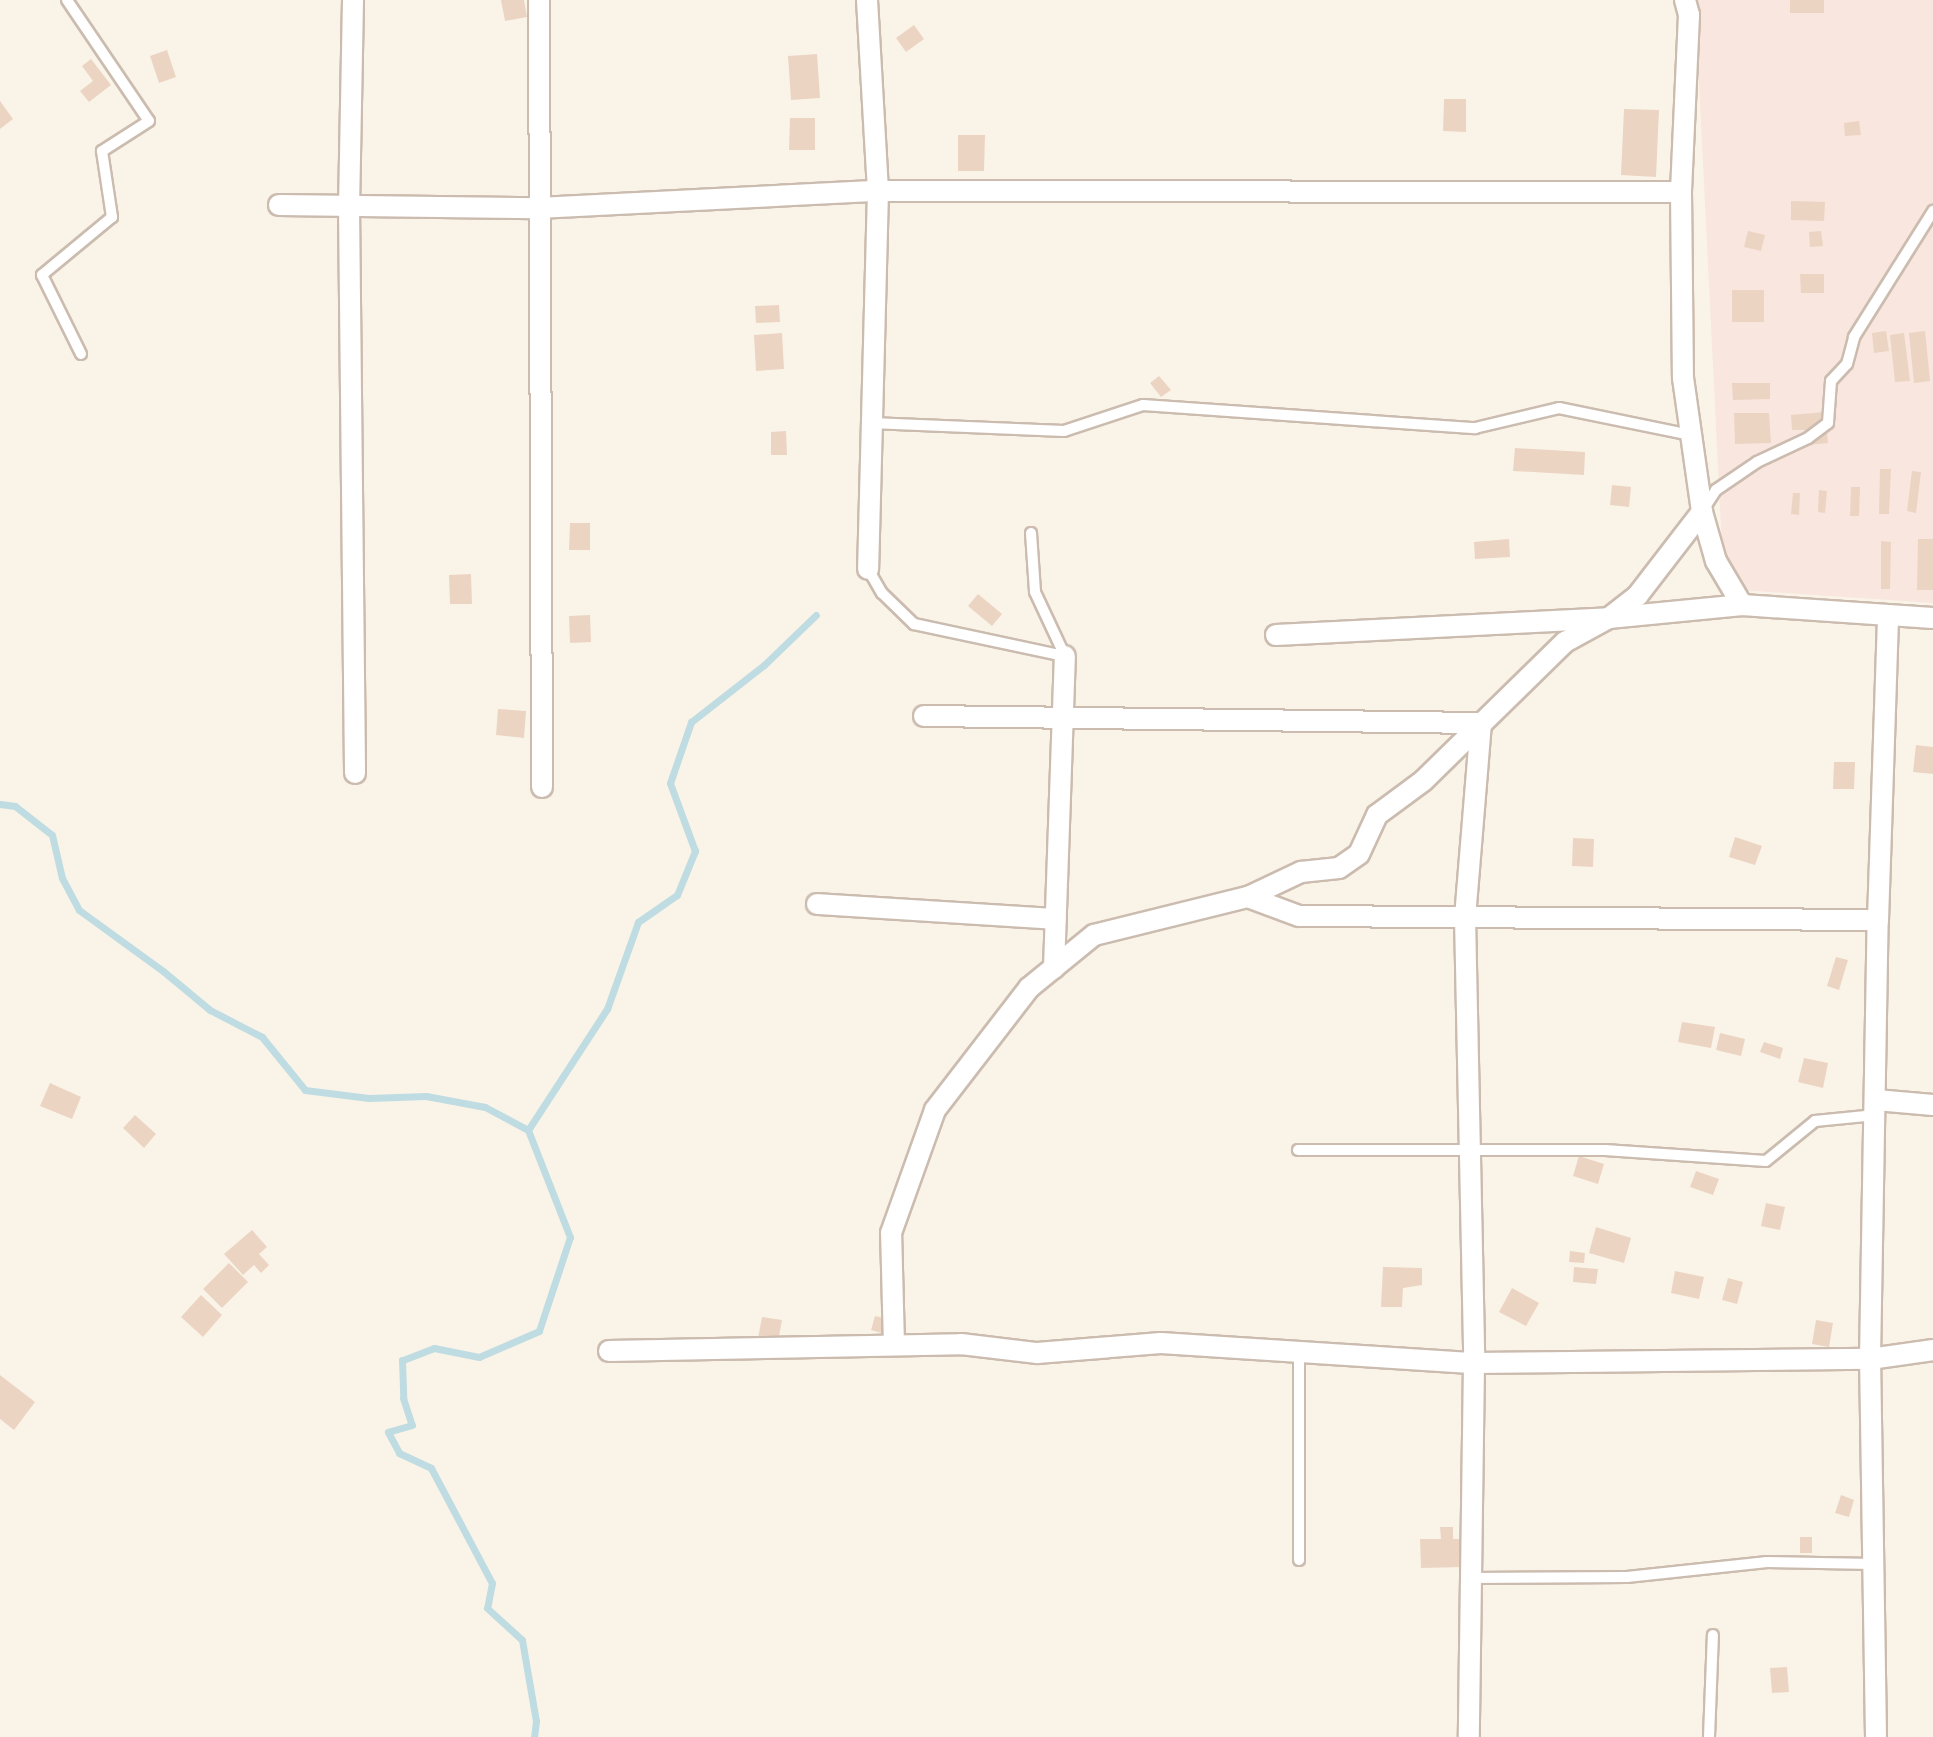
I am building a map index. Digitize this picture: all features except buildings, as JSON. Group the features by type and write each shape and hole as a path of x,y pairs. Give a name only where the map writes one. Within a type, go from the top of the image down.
{"street":[{"path":"353,0 349,206 355,773"},
{"path":"539,0 542,787"},
{"path":"867,0 878,191 868,569"},
{"path":"1685,0 1689,15 1681,192 1683,378 1702,512 1716,561 1742,605"},
{"path":"279,205 538,208 878,191 1681,192"},
{"path":"894,1345 891,1233 935,1110 1029,988 1094,935 1248,897 1301,872 1339,868 1359,854 1377,815 1423,781 1565,642 1609,618 1638,595 1702,512"},
{"path":"1276,635 1609,618 1742,605 1933,618"},
{"path":"1876,1737 1870,1359 1878,920 1888,615"},
{"path":"1054,968 1065,656"},
{"path":"924,716 1481,723"},
{"path":"1469,1737 1474,1363 1465,917 1481,723"},
{"path":"1248,897 1299,916 1878,920"},
{"path":"817,904 1056,919"},
{"path":"1876,1108 1933,1105"},
{"path":"609,1351 961,1344 1037,1353 1161,1343 1474,1363 1870,1359 1933,1350"}],"lane":[{"path":"67,0 149,121 102,151 112,217 42,275 81,354"},
{"path":"1702,512 1716,490 1757,462 1808,438 1828,423 1831,381 1847,364 1854,337 1933,211"},
{"path":"870,423 1064,431 1143,405 1475,428 1559,408 1691,435"},
{"path":"1031,533 1035,592 1065,656"},
{"path":"868,569 882,593 914,624 1065,656"},
{"path":"1298,1150 1605,1150 1766,1161 1815,1121 1876,1108"},
{"path":"1299,1352 1299,1560"},
{"path":"1471,1578 1627,1577 1767,1562 1873,1564"},
{"path":"1709,1737 1713,1635"}],"shaded area":[{"path":"1695,0 1933,0 1933,603 1724,589"}],"waterway":[{"path":"528,1130 607,1009 638,922 677,895 695,851 670,783 691,722 764,665 816,615"},
{"path":"0,804 15,806 52,835 62,878 79,910 163,971 210,1010 262,1037 305,1090 369,1098 426,1096 485,1107 528,1130 570,1237 539,1331 479,1357 434,1348 402,1360 403,1398 412,1425 388,1432 399,1453 431,1468 492,1583 487,1608 522,1640 536,1721 534,1737"}]}
